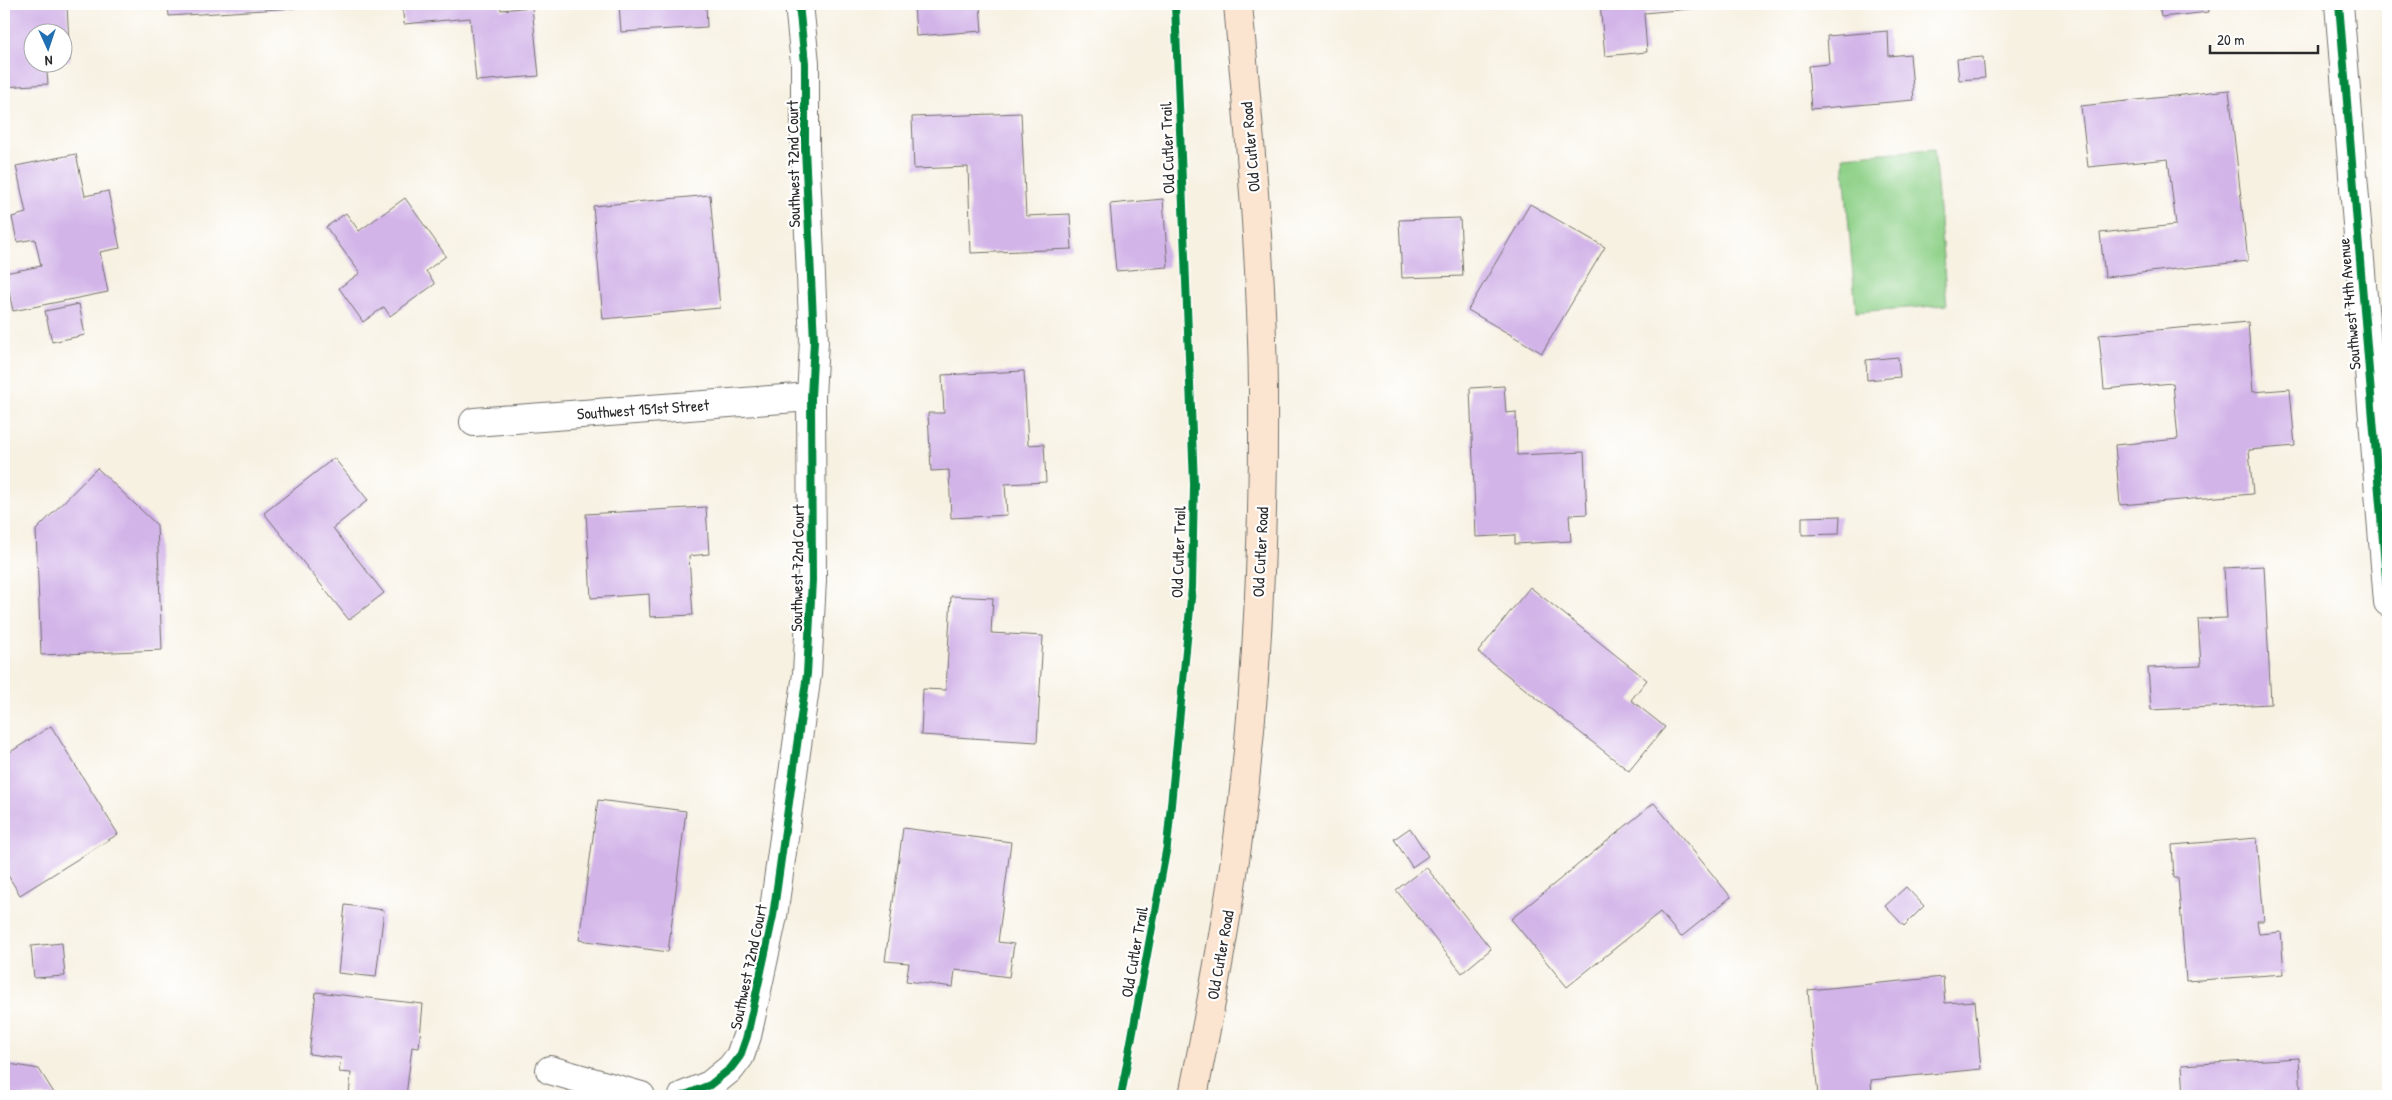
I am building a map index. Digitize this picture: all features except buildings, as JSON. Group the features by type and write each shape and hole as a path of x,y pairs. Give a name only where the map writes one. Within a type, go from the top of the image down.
{"main road":[{"name":"Old Cutler Road","path":"1193,1096 1228,907 1242,806 1256,636 1262,502 1263,387 1258,261 1238,4"}],"street":[{"name":"Southwest 72nd Court","path":"683,1096 703,1089 731,1068 740,1056 747,1036 773,916 808,656 812,571 812,397 814,341 805,148 805,63 799,4"},
{"name":"Southwest 74th Avenue","path":"2338,4 2388,602"},
{"name":"Southwest 151st Street","path":"474,422 812,397"},
{"path":"550,1070 641,1096"}],"green space":[{"path":"1934,149 1947,305 1856,312 1843,156"}],"cycle path":[{"path":"683,1096 710,1085 731,1068 740,1056 747,1036 773,916 807,674 812,580 811,397 814,341 805,148 805,63 799,4"},
{"name":"Old Cutler Trail","path":"1121,1096 1167,846 1192,588 1194,484 1175,4"},
{"path":"2339,4 2388,602"}]}
